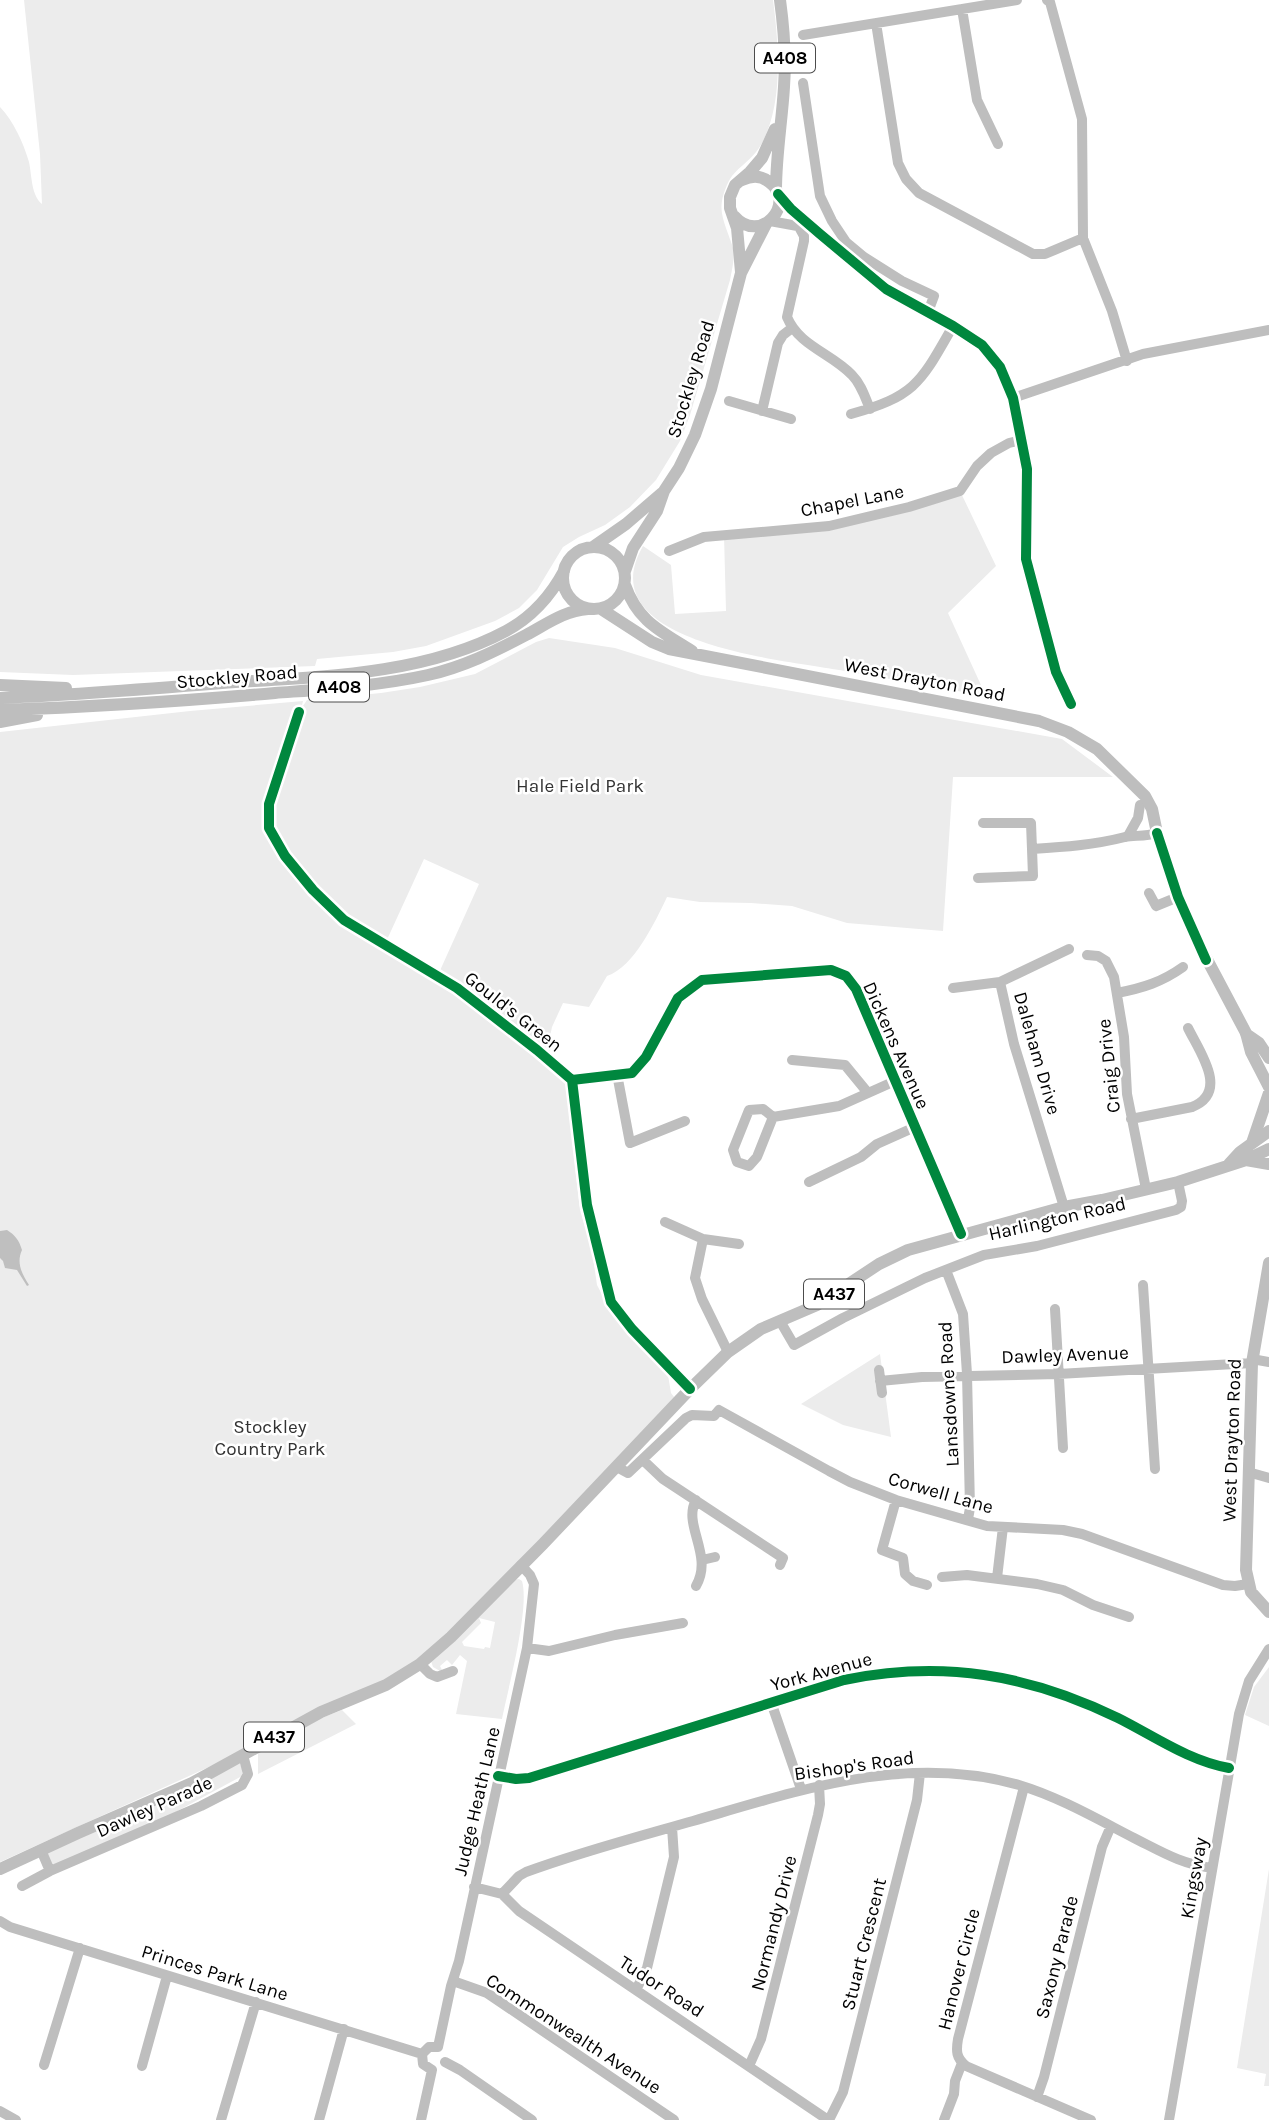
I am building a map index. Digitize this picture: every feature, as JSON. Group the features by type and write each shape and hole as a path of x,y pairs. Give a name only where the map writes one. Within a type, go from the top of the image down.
{"main road":[{"name":"A408","path":"777,192 785,60 780,0"},
{"name":"A408","path":"742,180 762,158 781,116"},
{"path":"762,178 771,183 777,192 778,209 768,222 756,226 746,225 732,213 730,195 734,186 742,180 762,178"},
{"name":"Stockley Road","path":"732,213 737,228 741,273"},
{"name":"Stockley Road","path":"625,571 633,548 657,511 664,491 687,452 705,408 741,273 768,222"},
{"name":"Stockley Road","path":"593,547 626,524 664,491"},
{"path":"593,547 614,553 625,571 625,585 615,602 594,609 577,604 567,594 563,583 564,571 572,556 584,548 593,547"},
{"name":"Stockley Road","path":"0,698 368,671 409,665 446,656 494,637 525,619 550,596 564,571"},
{"name":"West Drayton Road","path":"625,585 632,604 644,618 698,655"},
{"name":"Stockley Road","path":"0,710 75,708 367,685 454,668 482,658 558,616 594,609"},
{"name":"West Drayton Road","path":"594,609 652,642 670,649 1040,721 1068,732 1097,749 1138,788 1149,803 1178,897 1199,946 1246,1033 1251,1052 1269,1090 1252,1143"},
{"path":"0,685 119,691"},
{"path":"0,722 75,708"},
{"name":"West Drayton Road","path":"1127,780 1157,834"},
{"name":"West Drayton Road","path":"1246,1033 1259,1043 1267,1054"},
{"name":"Harlington Road","path":"1229,1164 1240,1152 1269,1131"},
{"name":"Harlington Road","path":"521,1565 690,1389 728,1352 761,1329 817,1306 879,1264 908,1250 1064,1207 1178,1182 1246,1160 1269,1149"},
{"path":"1246,1160 1269,1164"},
{"name":"West Drayton Road","path":"1248,1584 1246,1556 1252,1361 1269,1263"},
{"name":"A437","path":"0,1870 192,1783 321,1712 386,1685 420,1664 452,1637 521,1565"},
{"path":"1248,1584 1253,1596 1269,1612"}],"street":[{"path":"803,35 1017,0"},
{"path":"1047,0 1050,2 1061,38 1082,119 1083,238 1112,311 1127,361"},
{"path":"962,9 977,100 998,144"},
{"path":"876,23 898,163 919,193 1033,254 1045,254 1083,238"},
{"path":"803,83 820,196 832,221 846,242 864,257 902,281 934,296 928,312"},
{"path":"777,192 791,209 886,289 982,345 1000,367 1013,398 1027,469 1026,559 1056,673 1071,704"},
{"path":"768,222 798,225 820,234"},
{"path":"798,225 804,241 787,317 800,337 851,374 861,386 870,408"},
{"path":"851,414 892,401 915,386 953,327"},
{"path":"762,411 778,342 792,328"},
{"path":"1013,398 1143,354 1269,330"},
{"path":"729,401 791,419"},
{"name":"Chapel Lane","path":"669,551 704,537 829,526 960,491 977,466 991,453 1009,443 1022,440"},
{"name":"Gould's Green","path":"299,712 269,804 269,828 285,856 313,890 344,920 457,988 572,1080"},
{"path":"1128,836 1138,818 1140,805"},
{"path":"978,877 1033,876 1031,822 983,823"},
{"path":"1032,849 1089,845 1128,836 1137,838 1157,834"},
{"path":"1149,893 1156,906 1178,897"},
{"name":"Daleham Drive","path":"1064,1207 1014,1044 1000,982 1069,949"},
{"name":"Craig Drive","path":"1087,955 1098,956 1106,961 1114,976 1124,1037 1126,1083 1146,1189"},
{"path":"1118,993 1151,986 1183,967"},
{"name":"Dickens Avenue","path":"572,1080 632,1073 646,1057 678,998 702,980 831,970 846,976 856,989 961,1234"},
{"path":"953,988 1000,982"},
{"path":"1132,1119 1192,1107 1207,1096 1210,1075 1188,1028"},
{"path":"792,1060 845,1065 868,1093"},
{"path":"617,1074 630,1143 685,1121"},
{"path":"572,1080 587,1205 611,1302 632,1329 690,1389"},
{"path":"773,1117 757,1157 749,1166 737,1162 733,1150 740,1128 750,1110 763,1109 773,1117 839,1106 895,1081"},
{"path":"809,1182 861,1157 877,1144 915,1127"},
{"name":"Harlington Road","path":"780,1321 794,1345 925,1278 984,1255 1037,1246 1176,1210 1181,1207 1182,1201 1178,1182"},
{"path":"665,1222 703,1239 739,1244"},
{"path":"703,1239 695,1278 702,1299 728,1352"},
{"name":"Lansdowne Road","path":"946,1270 963,1314 967,1374 968,1519"},
{"path":"1143,1285 1155,1469"},
{"path":"1055,1309 1063,1448"},
{"name":"Dawley Avenue","path":"880,1381 967,1374 1058,1374 1269,1362"},
{"path":"879,1370 882,1393"},
{"name":"Corwell Lane","path":"643,1460 687,1418 692,1415 714,1416 719,1410 829,1471 897,1500 987,1526 1073,1532 1103,1540 1223,1585 1235,1587 1248,1584"},
{"path":"617,1467 628,1473 643,1460 663,1479 783,1558 780,1565"},
{"path":"1248,1472 1269,1478"},
{"path":"696,1500 691,1511 702,1560 696,1587"},
{"path":"879,1562 897,1500"},
{"path":"997,1578 1003,1527"},
{"path":"882,1550 903,1558 905,1574 913,1581 927,1585"},
{"path":"702,1560 715,1557"},
{"name":"Judge Heath Lane","path":"438,2047 527,1648 534,1589 530,1575 521,1565"},
{"path":"942,1577 960,1575 1026,1581 1063,1590 1093,1605 1129,1617"},
{"path":"527,1648 550,1651 615,1634 672,1629 683,1623"},
{"name":"Kingsway","path":"1169,2120 1242,1700 1249,1681 1269,1649"},
{"path":"420,1664 436,1677 453,1671"},
{"name":"York Avenue","path":"498,1776 520,1780 529,1778 844,1680 884,1673 927,1670 983,1674 1031,1684 1118,1718 1203,1762 1229,1768"},
{"path":"771,1702 801,1789"},
{"name":"Dawley Parade","path":"22,1886 242,1785 248,1774 243,1755"},
{"name":"Stuart Crescent","path":"829,2120 839,2103 845,2084 917,1800 920,1773"},
{"name":"Bishop's Road","path":"502,1894 526,1872 801,1789 887,1774 970,1775 1024,1787 1111,1826 1181,1862 1212,1868"},
{"name":"Normandy Drive","path":"749,2066 761,2039 818,1815 819,1785"},
{"name":"Hanover Circle","path":"962,2063 957,2054 958,2039 1024,1787"},
{"name":"Saxony Parade","path":"1037,2097 1048,2064 1102,1847 1111,1826"},
{"path":"636,1990 647,1968 674,1857 672,1827"},
{"path":"41,1850 50,1871"},
{"name":"Tudor Road","path":"474,1887 502,1894 519,1911 829,2120"},
{"name":"Princes Park Lane","path":"0,1921 10,1927 422,2054"},
{"path":"44,2065 80,1948"},
{"path":"142,2066 167,1976"},
{"name":"Commonwealth Avenue","path":"453,1981 487,1993 674,2120"},
{"path":"221,2120 256,2002"},
{"path":"319,2120 344,2029"},
{"path":"429,2047 438,2047 444,2053 444,2062 440,2068 432,2070 423,2064 422,2054 429,2047"},
{"path":"444,2062 460,2070 532,2120"},
{"path":"944,2120 962,2063 1091,2120"},
{"path":"421,2120 432,2070"},
{"path":"943,2082 954,2084"},
{"path":"0,2111 16,2120"}],"green space":[{"path":"24,0 773,0 778,76 773,114 759,148 732,176 723,195 722,213 734,252 730,280 690,415 680,441 656,480 630,507 605,525 563,547 537,590 519,608 495,621 426,646 317,659 315,666 73,675 0,672 0,107 21,140 29,162 34,190 42,204 40,154"},
{"path":"960,491 996,566 948,613 986,696 777,660 699,641 666,625 642,605 633,579 643,546 671,565 675,614 726,611 724,535 829,526"},
{"name":"Stockley Country Park","path":"549,638 615,648 701,675 1062,739 1113,777 953,777 943,931 847,923 792,906 700,902 667,897 635,954 617,971 607,976 589,1007 563,1003 549,1041 550,1054 565,1077 580,1210 592,1250 597,1285 609,1308 668,1375 671,1393 678,1402 420,1664 244,1751 0,1862 0,732 303,701 301,709 307,700 420,687 475,674","holes":["424,859 479,884 438,975 385,944"]},
{"path":"880,1354 891,1437 843,1425 801,1404"},
{"path":"513,1580 522,1581 523,1610 502,1719 456,1714 467,1661 460,1655 452,1665 447,1660 440,1666 440,1671 433,1667 431,1661","holes":["479,1618 495,1622 490,1648 464,1646 462,1642 481,1623"]},
{"path":"1269,1667 1269,1726 1245,1715 1254,1687"},
{"path":"342,1710 356,1724 258,1774 258,1750 304,1725"},
{"path":"239,1762 243,1770 242,1776 133,1835 50,1871 41,1850"},
{"path":"1269,1869 1269,2086 1264,2086 1266,2074 1237,2068"}],"shaded area":[{"path":"7,1230 21,1246 20,1264 29,1285 27,1286 17,1270 5,1268 0,1258 0,1231"}],"cycle path":[{"path":"778,194 791,209 886,289 982,345 1000,367 1013,398 1027,469 1026,559 1056,672 1071,704"},
{"path":"299,712 269,804 269,828 285,856 313,890 344,920 457,988 572,1080 587,1205 611,1302 632,1329 690,1389"},
{"path":"1157,833 1178,897 1206,960"},
{"path":"572,1080 632,1073 646,1057 678,998 702,980 831,970 846,976 856,989 961,1234"},
{"path":"498,1776 529,1778 844,1680 916,1671 984,1675 1051,1691 1118,1718 1186,1754 1229,1768"}],"park label":[{"name":"Hale Field Park","path":"580,785"}]}
